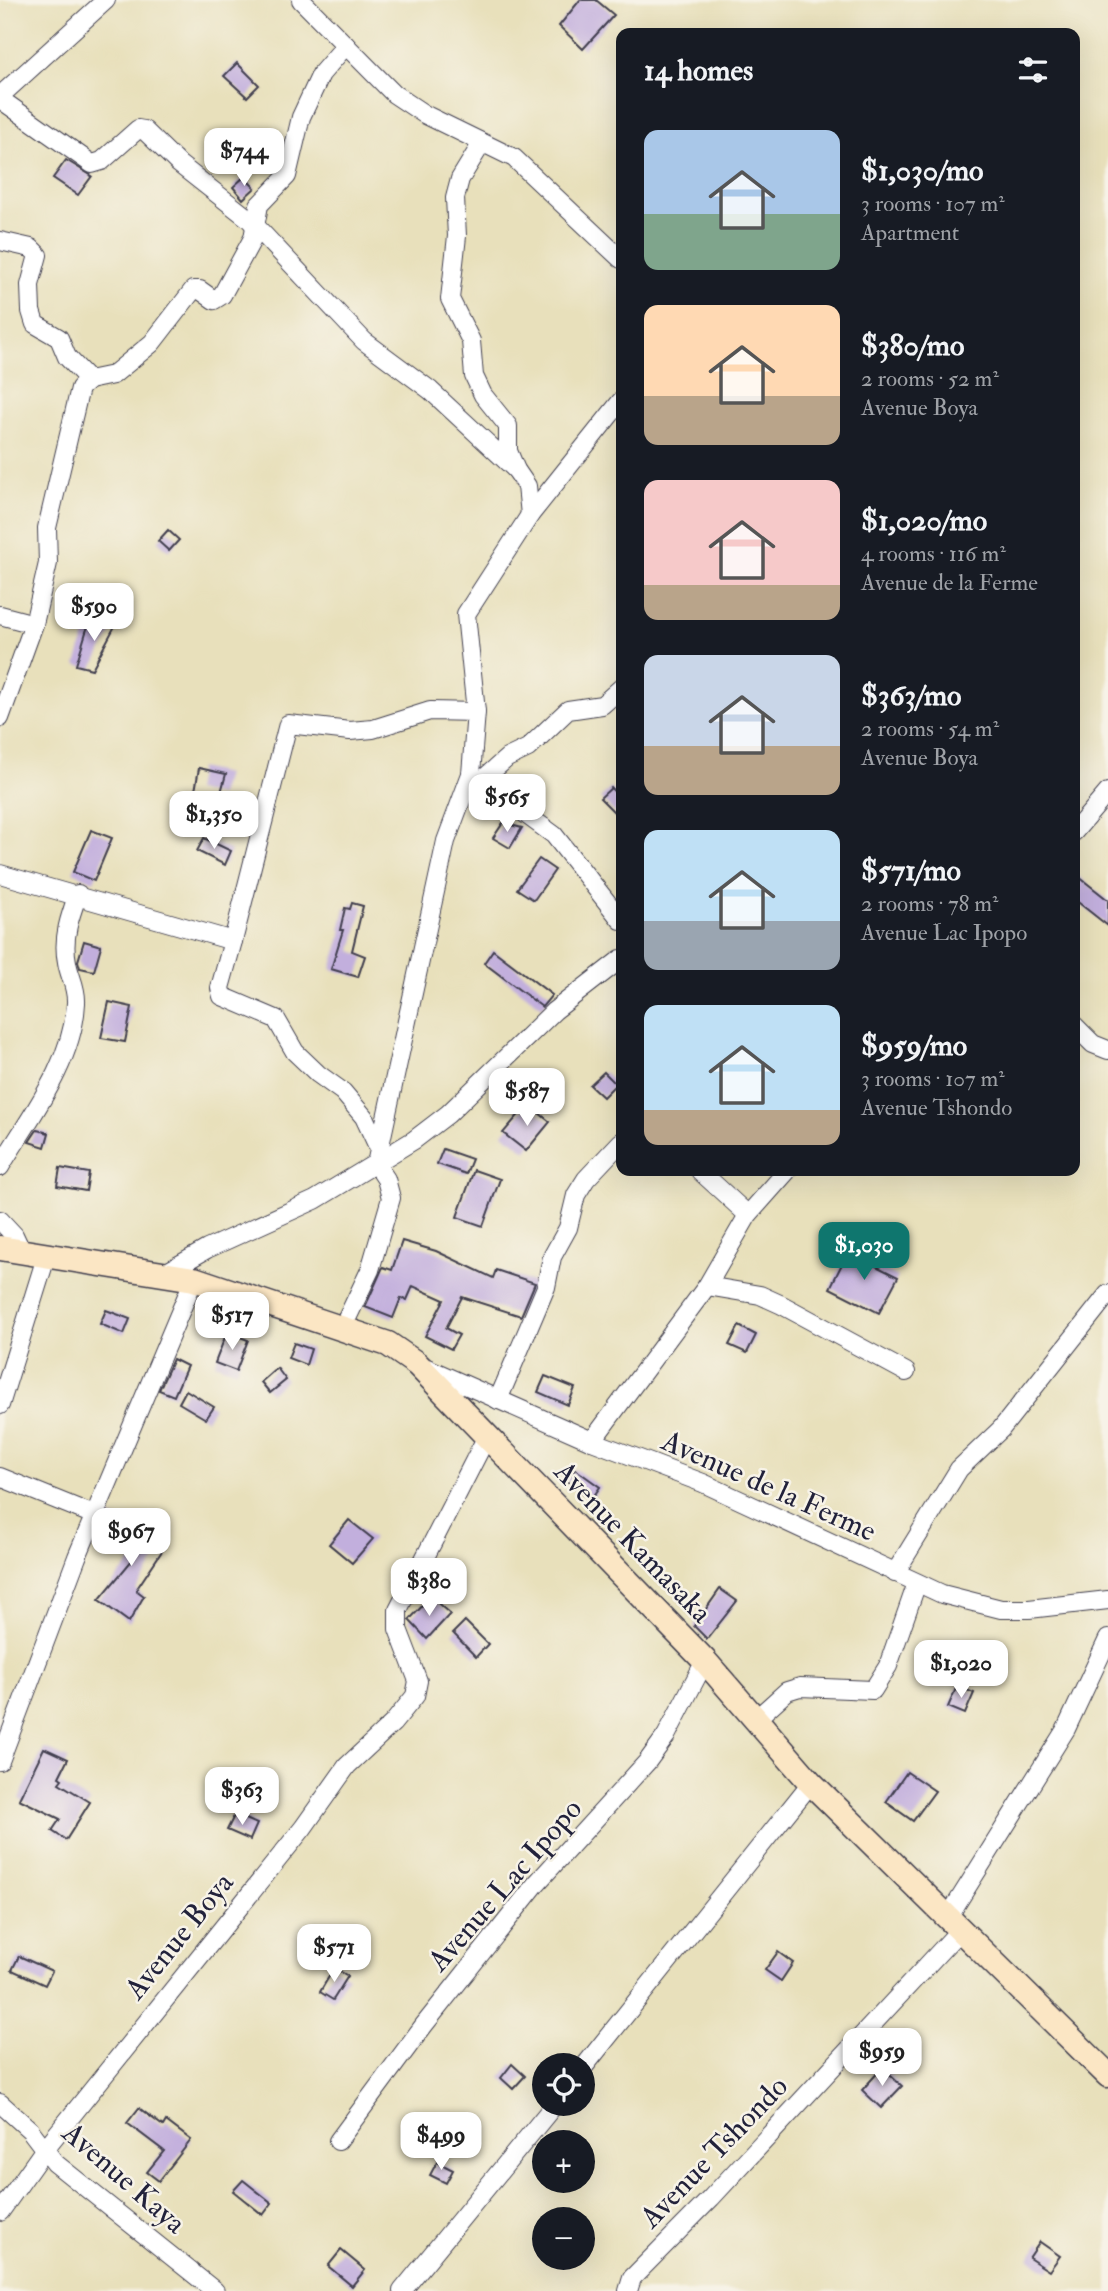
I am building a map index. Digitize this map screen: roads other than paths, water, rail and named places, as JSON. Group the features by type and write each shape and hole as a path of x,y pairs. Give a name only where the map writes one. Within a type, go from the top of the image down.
{"street":[{"path":"106,0 0,97 92,164 102,162 141,128 255,226 364,341 429,390 516,470"},
{"path":"301,0 394,94 424,114 508,154 534,174 616,254"},
{"path":"0,719 34,624 48,564 47,528 77,397 89,380 113,375 152,343 193,290 201,290 214,300 222,295 253,238 259,205 287,176 301,117 321,74 346,45"},
{"path":"482,142 460,179 455,198 457,236 450,299 471,341 474,376 478,385 508,426 508,451 527,486 530,515"},
{"path":"0,241 35,251 38,260 30,285 31,311 35,324 59,338 68,357 89,380"},
{"path":"377,1156 446,841 476,777 476,712 466,614 530,515 616,407"},
{"path":"0,615 34,624"},
{"path":"476,777 528,748 568,710 602,705 616,692"},
{"path":"342,1329 370,1270 391,1198 364,1117 344,1093 318,1074 295,1052 276,1019 233,1004 222,996 220,988 288,724 350,731 373,729 429,711 476,712"},
{"path":"476,777 554,835 616,914"},
{"path":"1080,825 1108,792"},
{"path":"0,874 78,894 233,941"},
{"path":"0,1167 61,1061 73,1030 75,983 67,964 65,947 68,922 78,894"},
{"path":"165,1273 207,1249 316,1200 377,1156 414,1140 447,1114 528,1034 616,963"},
{"path":"1080,1032 1093,1044 1108,1050"},
{"path":"498,1399 546,1287 552,1257 568,1228 576,1195 586,1179 616,1147"},
{"path":"705,1176 748,1215"},
{"path":"592,1441 707,1286 748,1215 783,1176"},
{"path":"0,1220 14,1235 10,1249"},
{"name":"Avenue Kamasaka","path":"10,1249 194,1279 388,1344 417,1364 705,1661 811,1783 1108,2076"},
{"path":"0,1405 47,1254"},
{"path":"0,1761 94,1515 194,1279"},
{"path":"707,1286 760,1295 906,1372"},
{"path":"895,1573 959,1469 1001,1429 1108,1294"},
{"name":"Avenue de la Ferme","path":"417,1364 592,1441 703,1483 942,1594 1001,1609 1029,1609 1108,1600"},
{"name":"Avenue Boya","path":"0,2212 44,2150 303,1828 347,1766 393,1723 415,1696 418,1681 398,1629 398,1610 487,1436"},
{"path":"0,1477 94,1515"},
{"path":"756,1719 787,1691 800,1687 873,1690 888,1666 917,1583"},
{"name":"Avenue Tshondo","path":"628,2291 632,2278 721,2188 953,1924 1066,1729 1108,1639"},
{"name":"Avenue Lac Ipopo","path":"338,2141 424,2025 536,1884 647,1762 666,1736 705,1661"},
{"path":"594,2053 811,1783"},
{"name":"Avenue Kaya","path":"0,2103 30,2130 55,2164 215,2291"},
{"path":"402,2291 545,2116"}]}
